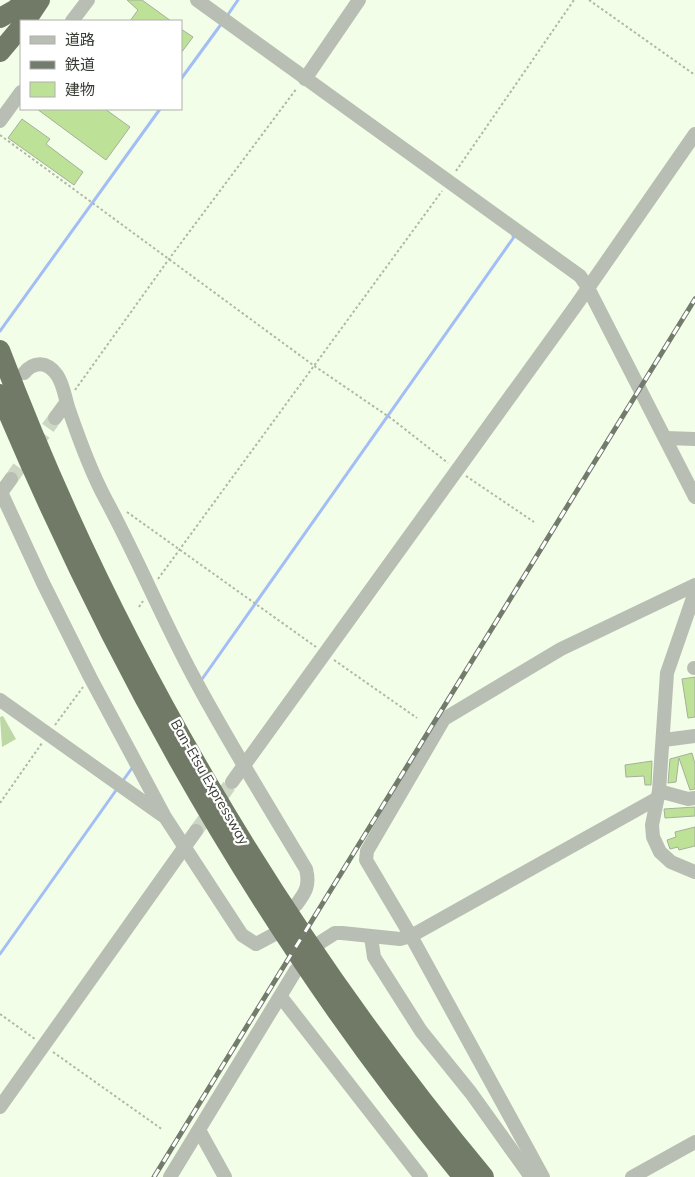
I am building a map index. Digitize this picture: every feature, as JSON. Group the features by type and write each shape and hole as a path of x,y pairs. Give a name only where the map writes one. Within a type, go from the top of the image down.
{"highway":[{"path":"0,18 16,9 24,0"},
{"path":"27,20 40,0"},
{"path":"0,52 20,28"},
{"path":"0,341 9,386"},
{"name":"Ban-Etsu Expressway","path":"0,350 9,386 75,528 144,666 286,922 394,1088 464,1177"},
{"name":"Ban-Etsu Expressway","path":"306,953 484,1177"}],"street":[{"path":"73,20 88,0"},
{"path":"197,0 232,26 300,84 449,181 568,266 587,286 695,497"},
{"path":"300,84 359,0"},
{"path":"0,121 20,93"},
{"path":"232,782 577,304 587,286 695,134"},
{"path":"9,386 30,365 38,363 52,368 58,377 66,402 104,496 131,546 150,592 198,686 306,869 309,880 307,891 286,922 256,944 242,935 165,816 81,660 0,492 11,479"},
{"path":"55,418 66,402"},
{"path":"666,438 695,439"},
{"path":"543,1177 411,936 366,860 367,851 444,719 561,649 695,585"},
{"path":"695,592 667,674 664,740 652,824 656,846 671,862 695,872"},
{"path":"0,700 165,816"},
{"path":"664,740 695,736"},
{"path":"170,1177 251,1043 282,997 306,953 335,934 400,939 411,936 657,795 695,798"},
{"path":"0,1107 196,831"},
{"path":"371,937 374,957 422,1031 471,1093 507,1146 532,1177"},
{"path":"282,997 421,1177"},
{"path":"199,1130 226,1177"},
{"path":"632,1177 695,1142"}],"path":[{"path":"449,181 574,0"},
{"path":"589,0 695,75"},
{"path":"66,402 300,84"},
{"path":"0,135 313,365 392,419"},
{"path":"150,592 179,548 440,193"},
{"path":"127,512 417,718"},
{"path":"0,1014 163,1130"}],"green space":[{"path":"3,716 16,739 2,747 0,717"}],"building":[{"path":"127,0 142,0 170,20 131,20 138,10"},
{"path":"182,30 193,37 182,52"},
{"path":"38,110 106,110 130,127 106,160"},
{"path":"22,119 50,139 46,144 83,172 74,185 8,138"},
{"path":"695,677 695,717 688,718 682,679"},
{"path":"692,753 695,764 695,789 690,790 679,758 676,782 668,783 670,759"},
{"path":"652,761 651,785 645,785 644,776 626,777 625,765"},
{"path":"695,807 695,816 665,818 664,809"},
{"path":"695,827 695,846 679,850 678,847 670,849 667,840 676,837 675,832"}],"waterway":[{"path":"227,16 238,0"},
{"path":"182,78 222,23"},
{"path":"0,331 159,110"},
{"path":"200,682 513,236"},
{"path":"122,782 132,768"},
{"path":"0,954 117,789"}],"tunnel":[{"path":"11,479 55,418"},
{"path":"196,831 232,782"}],"railway":[{"path":"154,1177 695,299"}]}
